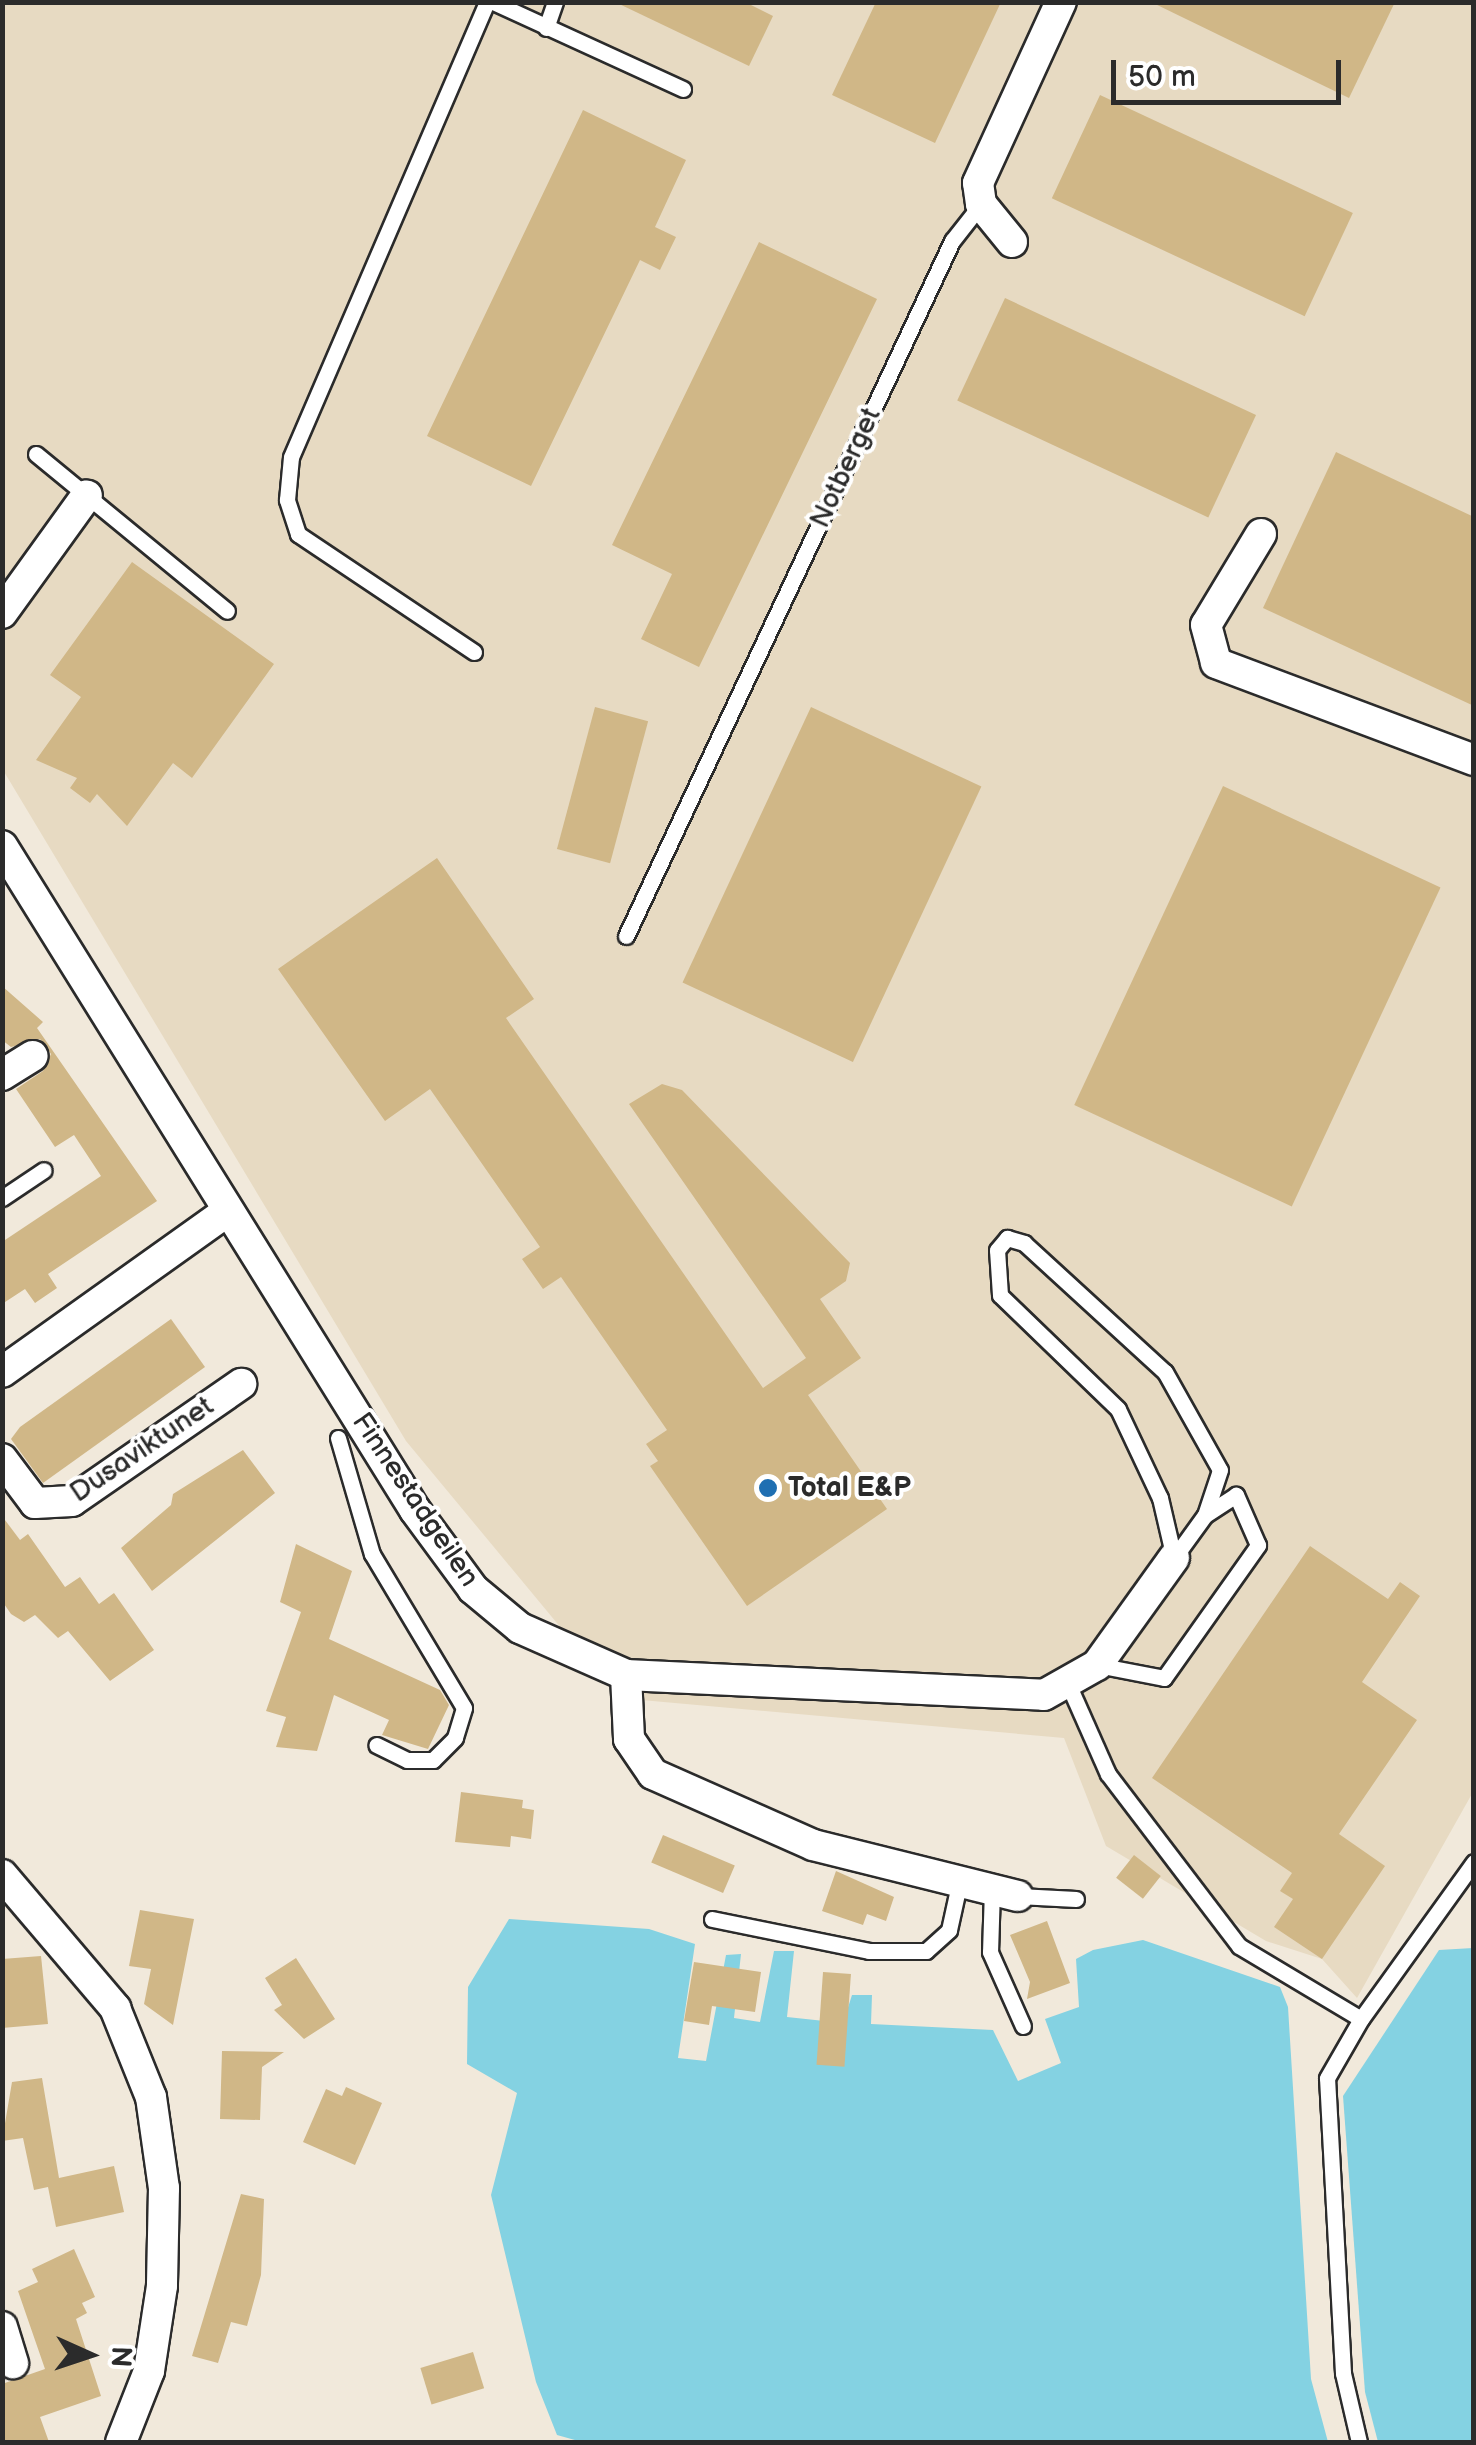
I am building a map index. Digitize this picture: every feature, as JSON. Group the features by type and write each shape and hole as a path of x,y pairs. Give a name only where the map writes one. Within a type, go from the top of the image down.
{"street":[{"name":"Notberget","path":"982,204 978,183 1061,2"},
{"path":"982,204 1012,242"},
{"path":"2,613 87,495"},
{"path":"1261,534 1206,625 1216,662 1474,760"},
{"name":"Finnestadgeilen","path":"2,846 228,1211 473,1589 520,1628 626,1675 1044,1695 1069,1686 1098,1665 1174,1558"},
{"path":"2,1075 32,1056"},
{"path":"2,1372 228,1211"},
{"name":"Dusaviktunet","path":"2,1459 35,1502 72,1500 241,1384"},
{"path":"626,1675 629,1739 652,1774 813,1844 1005,1893"},
{"path":"2,1874 114,2008 151,2096 164,2188 162,2286 149,2371 121,2442"},
{"path":"2,2327 13,2362"}],"lane":[{"path":"474,652 298,534 287,500 291,457 490,2 683,89"},
{"path":"546,28 555,2"},
{"name":"Notberget","path":"626,936 952,242 982,204"},
{"path":"36,454 227,611"},
{"path":"2,1198 44,1170"},
{"path":"1007,1238 1024,1243 1165,1372 1220,1470 1206,1514 1174,1558 1160,1498 1118,1409 1000,1294 997,1250 1007,1238"},
{"path":"338,1438 372,1554 464,1708 455,1738 433,1760 408,1760 376,1745"},
{"path":"1098,1665 1164,1678 1258,1545 1236,1495 1206,1514"},
{"path":"1069,1686 1108,1774 1239,1946 1361,2018"},
{"path":"1359,2442 1343,2373 1327,2078 1361,2018 1474,1862"},
{"path":"712,1919 869,1951 926,1951 950,1930 960,1880"},
{"path":"1023,2026 990,1952 1005,1893 1076,1899"}],"shaded area":[{"path":"2,3 1473,3 1473,1792 1357,1998 1322,1959 1266,1941 1106,1846 1064,1738 619,1698 406,1441 3,770"}],"water":[{"path":"509,1919 649,1929 695,1944 678,2058 706,2061 726,1955 741,1954 734,2018 760,2022 774,1951 794,1951 787,2017 843,2023 852,1995 872,1995 871,2024 993,2030 1018,2081 1061,2063 1045,2019 1079,2007 1076,1959 1093,1950 1143,1940 1280,1987 1288,2007 1311,2379 1328,2442 582,2442 557,2435 536,2382 491,2195 517,2093 467,2064 468,1987"},
{"path":"1473,1948 1473,2442 1378,2442 1365,2392 1343,2096 1439,1950"}],"building":[{"path":"615,2 745,2 773,16 749,66"},
{"path":"876,2 1001,2 935,143 832,95"},
{"path":"1151,2 1395,2 1349,98"},
{"path":"1100,95 1353,213 1305,316 1052,198"},
{"path":"583,110 686,160 655,227 676,237 660,270 640,260 531,486 427,436"},
{"path":"759,242 877,299 699,667 641,639 672,574 612,545"},
{"path":"1005,298 1256,415 1208,517 957,400"},
{"path":"1336,452 1474,517 1474,706 1263,608"},
{"path":"132,562 274,664 192,778 173,763 127,826 97,794 90,803 70,788 77,778 36,760 81,697 50,675"},
{"path":"595,707 648,721 610,863 557,849"},
{"path":"811,707 981,786 853,1062 683,983"},
{"path":"1223,786 1441,887 1292,1206 1074,1105"},
{"path":"437,858 534,999 506,1018 763,1388 806,1358 629,1104 662,1084 682,1090 850,1263 846,1281 820,1299 861,1358 808,1395 887,1509 747,1606 650,1466 658,1461 646,1444 667,1430 561,1277 543,1289 522,1259 540,1247 430,1089 385,1121 278,969"},
{"path":"2,986 43,1022 37,1028 157,1201 48,1274 57,1288 35,1303 25,1289 2,1304 2,1242 101,1176 74,1135 55,1147 16,1089 43,1071 51,1054 40,1039 11,1047 2,1040"},
{"path":"171,1319 205,1367 43,1483 11,1439 20,1427"},
{"path":"243,1450 275,1493 152,1591 121,1548 171,1505 173,1494"},
{"path":"2,1516 20,1540 28,1534 65,1587 80,1577 99,1604 114,1593 154,1650 110,1681 68,1631 58,1638 35,1615 24,1622 11,1614 2,1601"},
{"path":"296,1544 352,1571 329,1639 440,1690 449,1705 428,1749 382,1735 389,1720 334,1695 317,1751 276,1747 286,1717 266,1711 301,1612 280,1602"},
{"path":"1310,1546 1388,1599 1400,1582 1420,1596 1362,1682 1417,1720 1339,1834 1385,1866 1322,1959 1274,1927 1293,1899 1280,1891 1292,1873 1152,1778"},
{"path":"461,1792 523,1800 522,1808 534,1810 531,1839 511,1836 510,1847 455,1842"},
{"path":"663,1835 735,1865 723,1893 651,1863"},
{"path":"1134,1855 1161,1876 1143,1899 1116,1878"},
{"path":"836,1871 894,1897 886,1921 867,1914 863,1925 822,1911"},
{"path":"140,1910 194,1919 173,2025 144,2004 151,1969 129,1966"},
{"path":"1047,1921 1070,1983 1027,1999 1030,1982 1010,1935"},
{"path":"41,1956 48,2024 2,2028 2,1959"},
{"path":"296,1958 335,2019 304,2039 274,2010 282,2005 265,1978"},
{"path":"694,1962 761,1972 755,2012 712,2006 709,2025 684,2021"},
{"path":"823,1972 851,1974 844,2067 817,2065"},
{"path":"222,2051 284,2052 262,2067 260,2120 220,2119"},
{"path":"42,2078 59,2178 114,2166 124,2212 56,2227 48,2187 34,2190 23,2138 2,2141 12,2082"},
{"path":"346,2087 382,2103 355,2165 303,2142 326,2089 342,2096"},
{"path":"241,2194 264,2199 261,2275 247,2326 231,2322 218,2363 192,2356"},
{"path":"74,2249 95,2297 82,2303 87,2313 76,2319 101,2396 40,2417 49,2442 2,2442 2,2384 45,2369 18,2291 38,2282 32,2269"},
{"path":"473,2352 484,2388 432,2404 420,2368"}],"place":[{"name":"Total E&P","path":"768,1488"}]}
